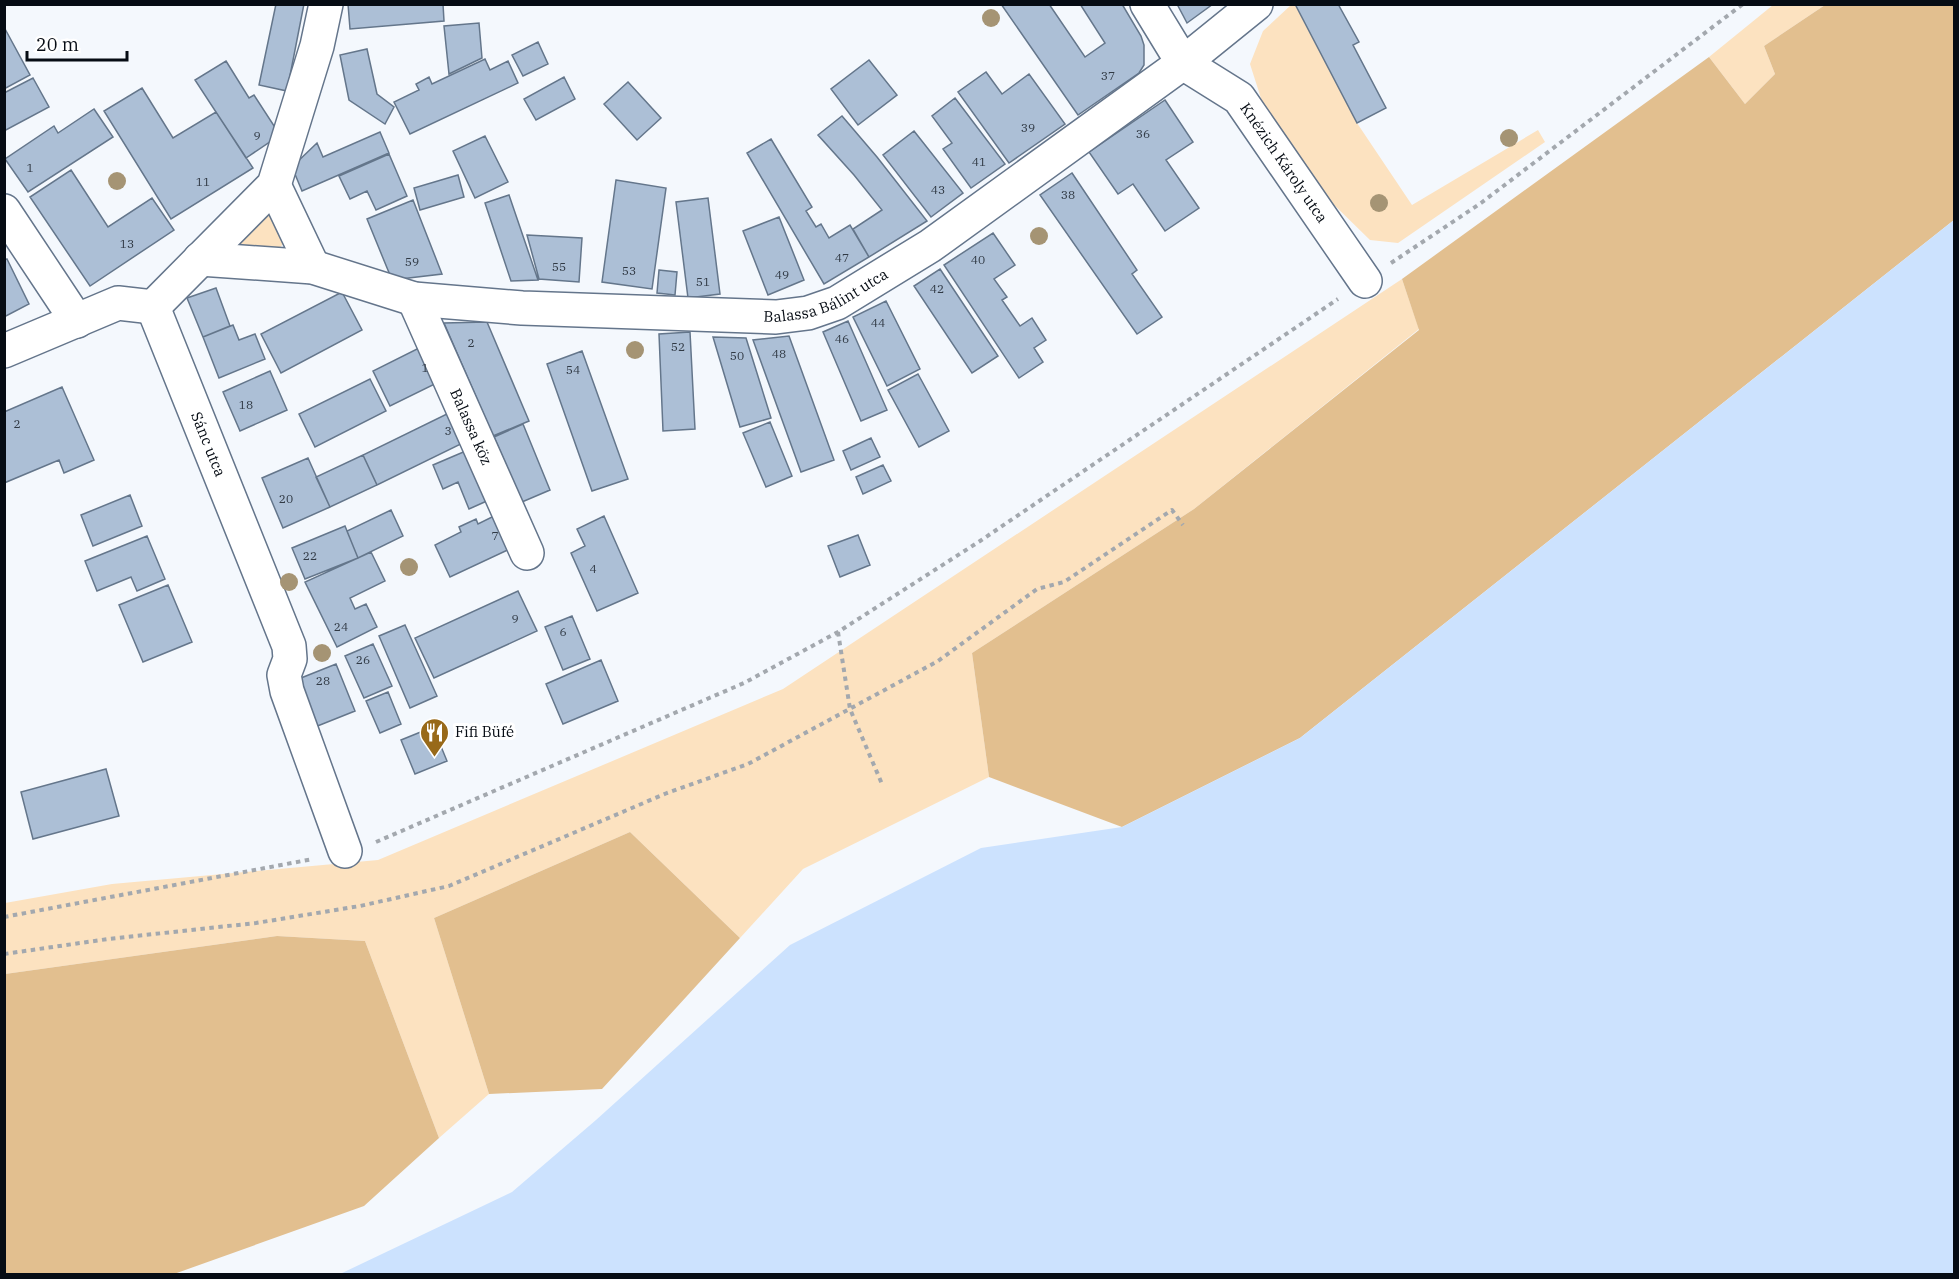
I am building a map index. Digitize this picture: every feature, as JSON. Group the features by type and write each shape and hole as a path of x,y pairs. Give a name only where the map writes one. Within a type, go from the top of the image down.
{"street":[{"path":"4,351 118,303 153,306 274,185 317,46 326,4"},
{"name":"Knézich Károly utca","path":"1147,4 1183,63 1239,98 1365,281"},
{"name":"Balassa Bálint utca","path":"313,267 414,299 522,308 776,317 808,313 837,303 930,246 1183,63 1256,4"},
{"path":"200,259 313,267 274,185"},
{"path":"4,212 77,321"},
{"name":"Balassa köz","path":"414,299 527,553"},
{"name":"Sánc utca","path":"153,306 289,646 290,659 284,675 287,691 345,851"}],"path":[{"path":"4,917 290,864 382,840 744,683 838,632 980,541 1481,203 1743,4"},
{"path":"4,954 108,939 256,923 360,906 449,886 668,793 748,765 939,661 1037,589 1064,582 1172,510 1183,525"},
{"path":"838,632 850,709 882,784"}],"shaded area":[{"path":"1291,5 1295,5 1357,123 1412,205 1538,130 1545,142 1398,243 1370,240 1325,196 1266,114 1250,64 1263,31"},
{"path":"1773,5 1825,5 1764,46 1775,74 1745,104 1709,57"},
{"path":"1825,5 1954,5 1954,220 1300,738 1122,827 989,777 972,653 1194,509 1419,330 1402,279 1709,57 1745,104 1775,74 1764,46"},
{"path":"265,212 277,219 284,243 276,252 253,254 241,244 241,234"},
{"path":"1402,279 1419,329 1194,509 972,653 989,777 803,869 740,938 630,832 434,918 489,1094 439,1138 365,941 277,936 5,974 5,903 112,884 378,860 783,689"},
{"path":"630,832 740,938 602,1089 489,1094 434,918"},
{"path":"277,936 365,941 439,1138 364,1206 174,1274 5,1274 5,974"}],"water":[{"path":"1954,220 1954,1274 340,1274 512,1192 596,1120 790,945 981,848 1122,827 1300,738"}],"building":[{"path":"276,4 304,4 287,91 259,85"},
{"path":"348,4 443,4 444,21 350,29"},
{"path":"1001,4 1049,4 1085,57 1105,43 1080,4 1122,4 1141,36 1144,45 1144,65 1139,73 1078,115"},
{"path":"1177,4 1213,4 1187,23"},
{"path":"1295,4 1338,4 1359,42 1353,45 1386,108 1357,123"},
{"path":"479,23 482,58 449,74 444,26"},
{"path":"4,27 30,75 4,89"},
{"path":"538,42 548,64 523,76 512,55"},
{"path":"367,49 377,94 394,107 385,124 349,100 340,55"},
{"path":"485,59 490,70 508,61 518,83 410,134 394,102 419,90 416,84 429,77 432,84"},
{"path":"869,60 897,95 858,125 831,89"},
{"path":"226,61 249,98 254,95 280,135 246,158 195,80"},
{"path":"986,72 1002,94 1029,74 1065,124 1009,163 958,92"},
{"path":"564,77 575,99 536,120 524,99"},
{"path":"33,78 49,107 4,131 4,93"},
{"path":"628,82 661,118 637,140 604,104"},
{"path":"142,88 173,138 216,112 253,168 171,219 104,111"},
{"path":"955,98 1005,164 971,188 943,149 952,143 932,116"},
{"path":"1165,100 1193,142 1166,160 1199,208 1165,231 1133,184 1118,194 1089,152"},
{"path":"94,109 113,137 28,192 5,159 54,126 58,133"},
{"path":"842,116 927,221 869,257 853,229 882,210 818,135"},
{"path":"914,131 963,193 931,217 883,155"},
{"path":"380,132 389,153 302,191 292,167 317,143 323,157"},
{"path":"485,136 508,182 475,198 453,151"},
{"path":"771,139 812,207 806,211 816,227 821,224 829,238 850,225 869,257 824,284 747,153"},
{"path":"389,154 407,196 376,210 367,191 350,199 339,176"},
{"path":"71,170 108,227 152,198 174,230 90,286 30,197"},
{"path":"1072,173 1137,270 1132,274 1162,317 1137,334 1040,195"},
{"path":"458,175 464,197 420,210 414,188"},
{"path":"616,180 666,188 652,289 602,282"},
{"path":"509,195 538,280 511,281 485,203"},
{"path":"708,198 720,294 688,298 676,202"},
{"path":"413,200 442,274 392,280 367,219"},
{"path":"779,217 804,280 768,295 743,231"},
{"path":"993,233 1015,265 994,279 1007,297 1002,300 1020,326 1032,318 1046,340 1034,348 1043,362 1019,378 944,265"},
{"path":"527,235 582,238 579,282 539,279"},
{"path":"7,259 29,304 4,317 4,260"},
{"path":"940,269 998,356 972,373 914,286"},
{"path":"659,270 677,272 675,295 657,293"},
{"path":"216,288 230,326 203,337 187,298"},
{"path":"342,292 362,330 281,373 261,334"},
{"path":"886,301 920,369 887,386 853,317"},
{"path":"848,321 887,410 861,421 823,332"},
{"path":"487,322 529,421 493,436 444,323"},
{"path":"233,325 239,340 255,334 265,359 219,378 203,337"},
{"path":"690,332 695,429 663,431 659,334"},
{"path":"789,336 834,460 801,472 753,340"},
{"path":"713,337 746,338 771,418 740,427"},
{"path":"425,345 443,380 390,406 373,371"},
{"path":"582,351 628,479 592,491 547,364"},
{"path":"270,371 287,410 240,431 223,392"},
{"path":"918,374 949,431 919,447 888,390"},
{"path":"370,379 386,411 315,447 299,414"},
{"path":"62,387 94,460 64,473 59,460 4,483 4,412"},
{"path":"453,411 467,441 377,485 363,455"},
{"path":"770,422 792,476 766,487 743,433"},
{"path":"523,424 550,490 522,502 494,437"},
{"path":"871,438 880,457 851,470 843,451"},
{"path":"468,450 489,500 469,509 458,482 443,489 433,465"},
{"path":"363,455 377,485 330,507 316,477"},
{"path":"308,458 330,507 283,528 262,478"},
{"path":"883,465 891,481 863,494 856,477"},
{"path":"130,495 142,526 93,546 81,515"},
{"path":"391,510 403,536 358,558 347,531"},
{"path":"496,515 512,548 450,577 435,545 461,532 459,527 476,519 478,524"},
{"path":"604,516 638,593 597,611 571,553 585,546 577,529"},
{"path":"345,526 358,558 305,579 292,548"},
{"path":"858,535 870,565 840,577 828,546"},
{"path":"147,536 165,579 137,591 131,577 97,591 85,561"},
{"path":"371,552 385,581 350,598 355,609 366,604 377,627 337,647 305,582"},
{"path":"168,585 192,642 143,662 119,605"},
{"path":"518,591 537,631 434,678 415,638"},
{"path":"572,616 590,659 563,670 545,627"},
{"path":"405,625 437,696 410,708 379,636"},
{"path":"373,644 392,686 364,698 345,656"},
{"path":"601,660 618,701 563,724 546,684"},
{"path":"336,664 355,711 315,727 296,680"},
{"path":"388,692 401,724 380,733 366,701"},
{"path":"433,727 447,761 415,774 401,740"},
{"path":"106,769 119,816 33,839 21,792"}],"place":[{"name":"Fifi Büfé","path":"434,758"}]}
